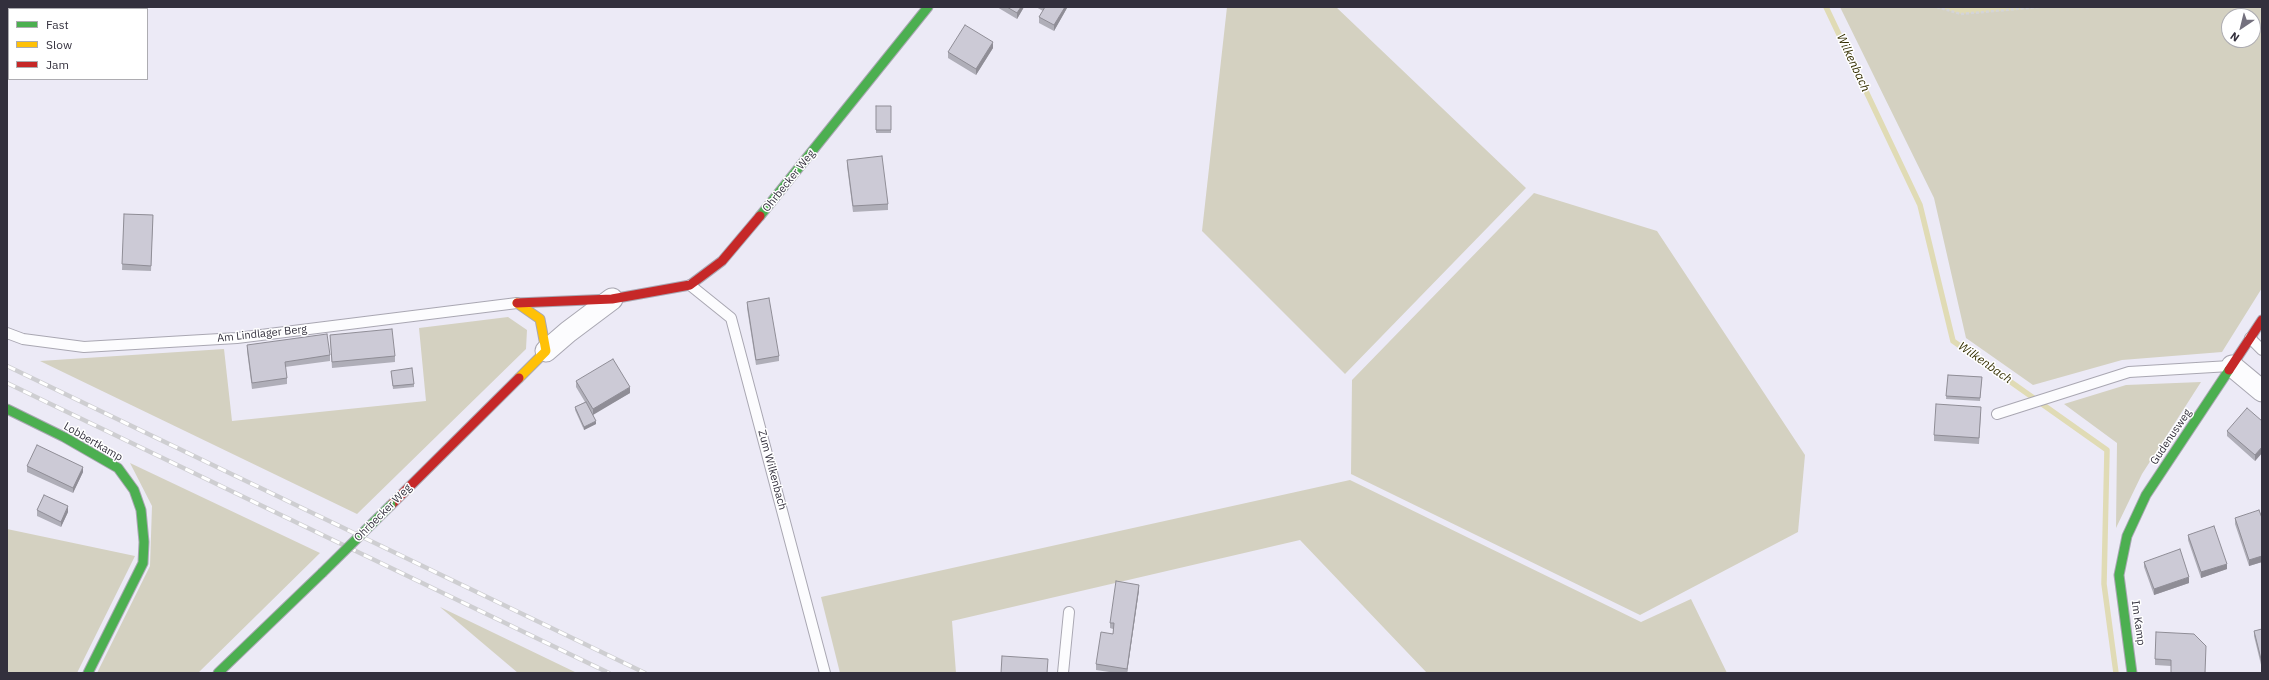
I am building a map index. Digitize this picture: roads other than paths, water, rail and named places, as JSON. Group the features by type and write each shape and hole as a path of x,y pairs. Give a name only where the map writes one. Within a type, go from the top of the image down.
{"street":[{"name":"Ohrbecker Weg","path":"517,303 612,299 690,285 722,260 743,237 928,7"},
{"name":"Ohrbecker Weg","path":"218,673 322,573 546,351 568,332 612,299"},
{"path":"517,303 540,319 546,351"},
{"name":"Gudenusweg","path":"2119,576 2127,536 2146,495 2262,320"},
{"path":"2232,366 2262,391"},
{"name":"Lobbertkamp","path":"7,410 64,437 118,468 134,490 141,510 144,542 143,563 88,673"},
{"name":"Im Kamp","path":"2119,576 2132,673"}],"lane":[{"name":"Zum Wilkenbach","path":"690,285 731,318 826,673"},
{"name":"Am Lindlager Berg","path":"7,333 23,339 84,347 237,338 517,303"},
{"path":"2250,338 2262,350"},
{"path":"1997,414 2129,372 2232,366"},
{"path":"1063,673 1068,612"}],"waterway":[{"name":"Wilkenbach","path":"1826,7 1920,205 1953,341 2107,450 2104,584 2116,673"},
{"path":"1947,7 1961,11 2021,7"}],"railway":[{"path":"7,366 645,673"},
{"path":"7,383 609,673"}]}
